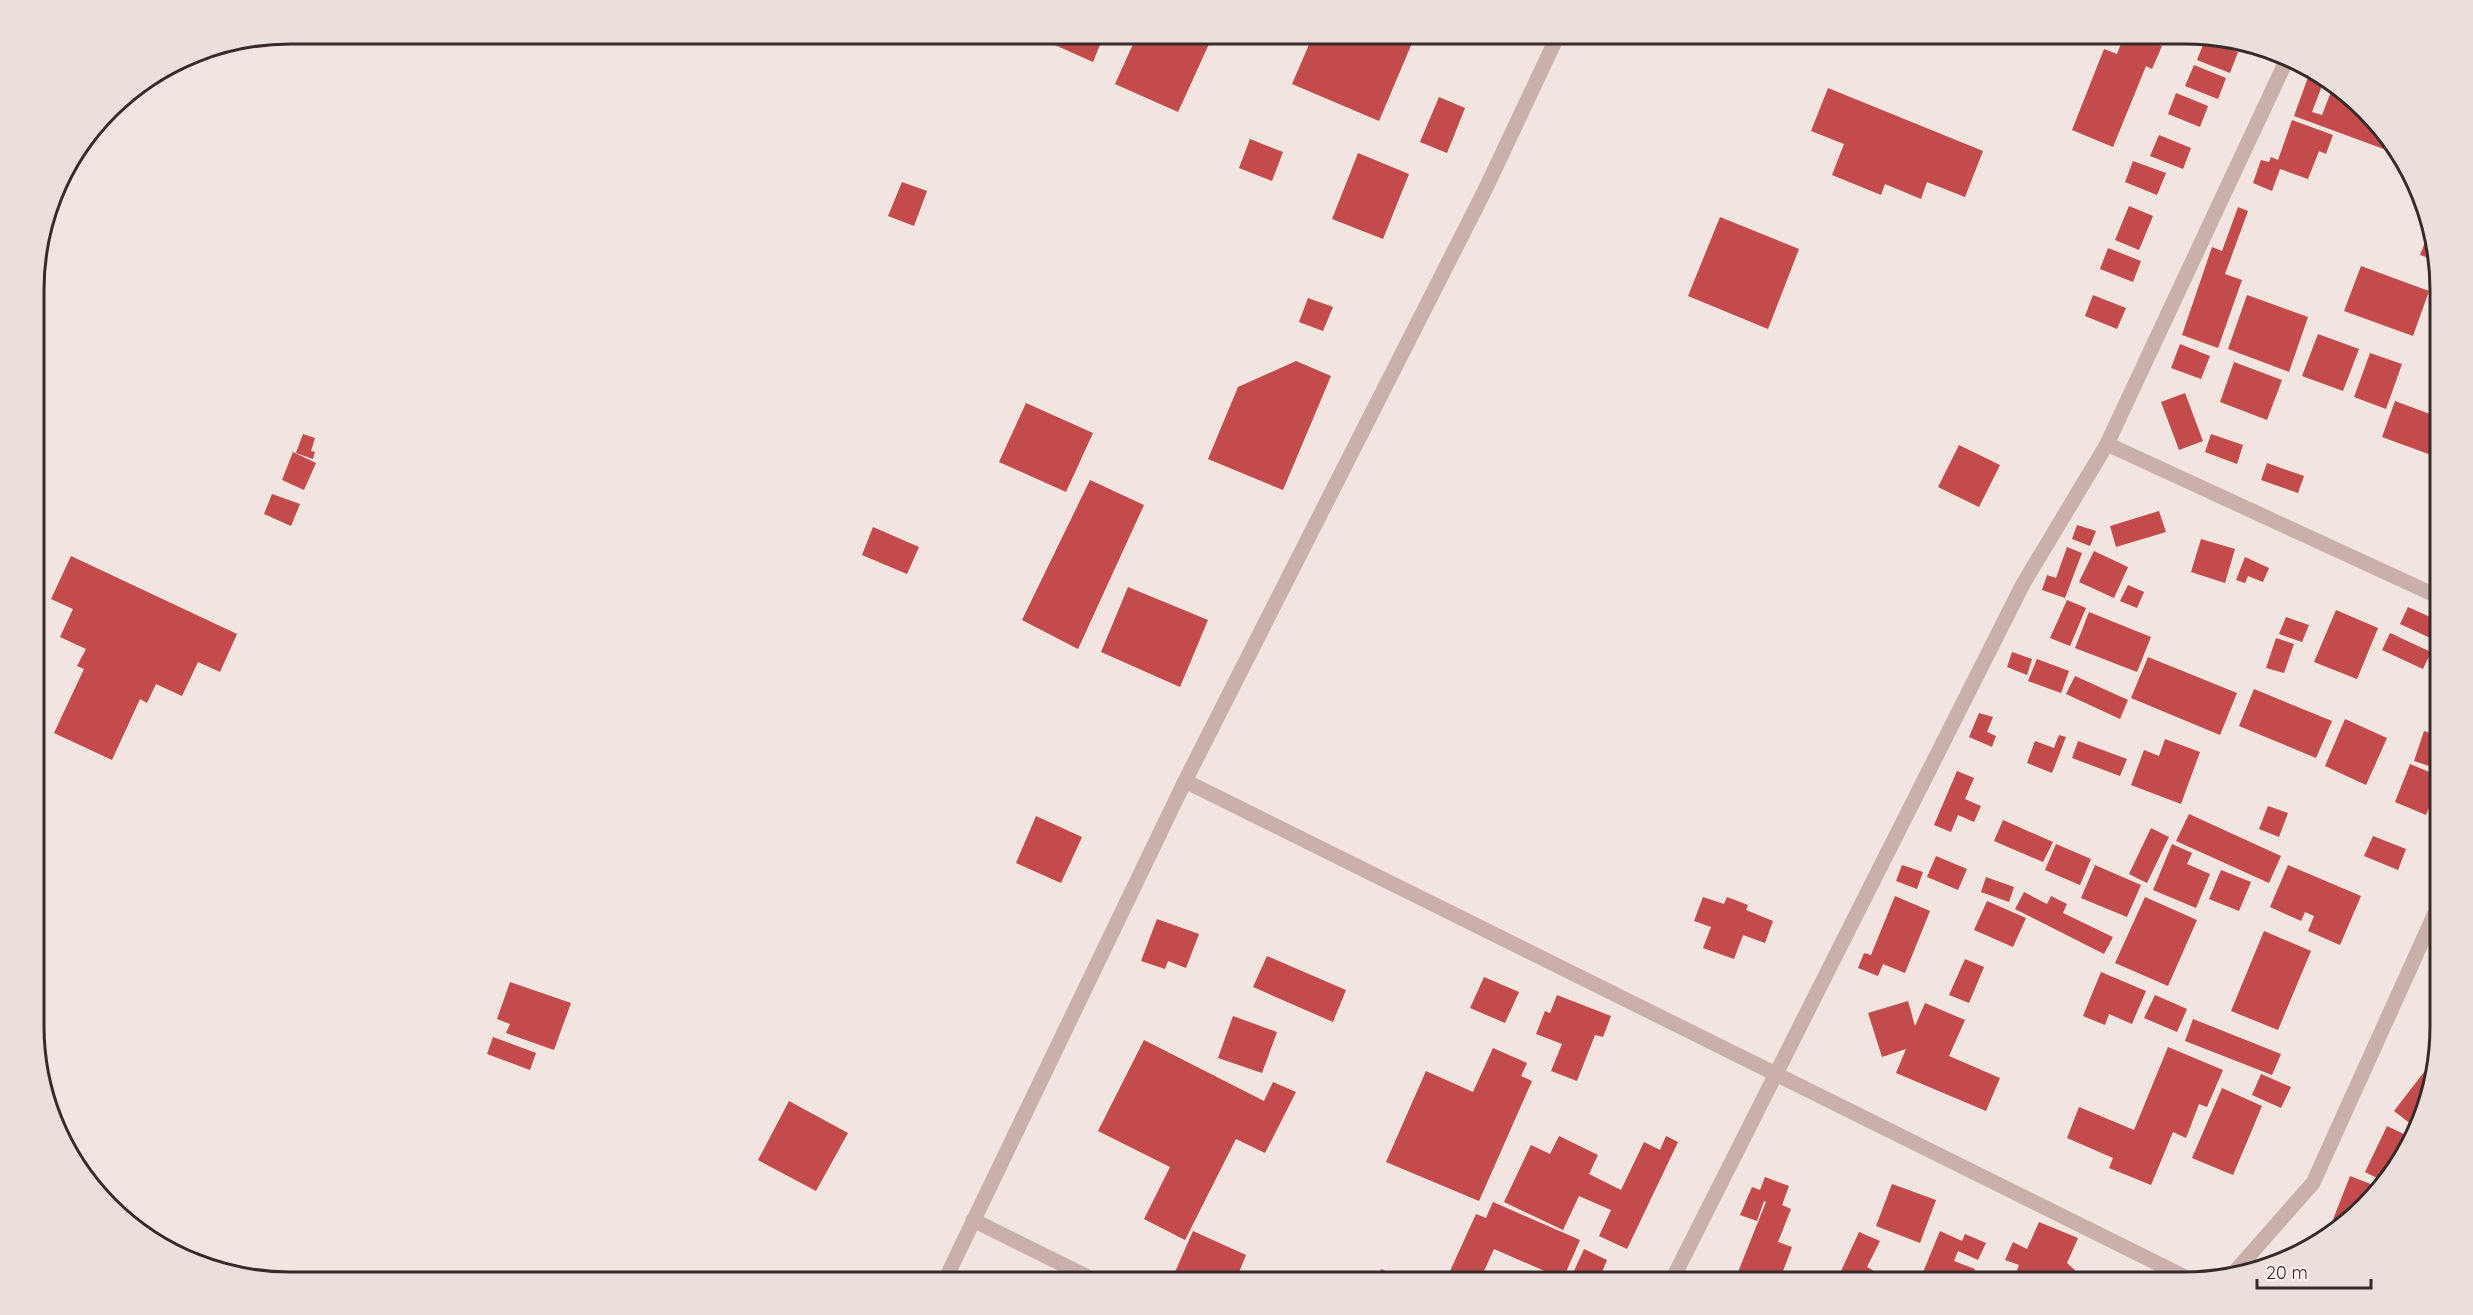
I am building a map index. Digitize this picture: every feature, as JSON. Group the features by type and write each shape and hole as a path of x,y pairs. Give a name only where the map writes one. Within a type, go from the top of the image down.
{"street":[{"path":"949,1272 1185,782 1485,190 1554,44"},
{"path":"1676,1272 2023,584 2107,444 2284,65"},
{"path":"2107,444 2430,593"},
{"path":"1185,782 2175,1272"},
{"path":"2241,1265 2313,1183 2430,924"},
{"path":"973,1220 1078,1272"}],"building":[{"path":"1053,44 1100,44 1093,62"},
{"path":"1133,44 1209,44 1178,112 1115,84"},
{"path":"1309,44 1412,44 1379,121 1292,84"},
{"path":"2121,44 2162,46 2152,69 2146,66 2113,147 2072,130 2104,49 2117,54"},
{"path":"2203,44 2224,47 2238,52 2230,73 2197,60"},
{"path":"2194,65 2226,78 2218,99 2185,86"},
{"path":"2308,77 2322,86 2312,112 2322,115 2331,92 2358,115 2386,150 2294,116"},
{"path":"1828,88 1983,151 1965,197 1927,182 1921,199 1885,184 1881,195 1832,175 1844,144 1811,131"},
{"path":"2176,93 2208,106 2200,127 2168,114"},
{"path":"1439,97 1465,108 1447,153 1420,142"},
{"path":"2292,120 2333,135 2326,154 2319,151 2308,179 2280,169 2272,191 2253,183 2261,160 2269,162 2271,157 2278,160"},
{"path":"2159,135 2191,148 2183,169 2150,156"},
{"path":"1250,139 1283,152 1272,181 1239,168"},
{"path":"1358,153 1409,174 1383,239 1332,219"},
{"path":"2133,161 2166,173 2157,195 2125,182"},
{"path":"902,182 927,191 914,226 888,216"},
{"path":"2129,206 2153,216 2139,250 2115,240"},
{"path":"2238,207 2248,211 2225,274 2242,280 2218,348 2182,335 2212,247 2222,251"},
{"path":"1720,217 1799,249 1768,329 1688,296"},
{"path":"2425,242 2427,257 2420,255"},
{"path":"2108,248 2141,261 2133,282 2100,269"},
{"path":"2361,266 2429,291 2413,336 2344,311"},
{"path":"2093,295 2126,308 2117,329 2085,316"},
{"path":"2247,295 2308,317 2289,372 2228,349"},
{"path":"1308,298 1333,307 1323,331 1299,322"},
{"path":"2318,334 2359,349 2343,391 2302,376"},
{"path":"2180,344 2210,356 2201,379 2171,368"},
{"path":"2370,353 2402,364 2386,409 2354,397"},
{"path":"1296,361 1331,376 1283,490 1208,459 1238,387"},
{"path":"2234,362 2282,380 2267,420 2220,402"},
{"path":"2185,393 2203,441 2179,450 2161,402"},
{"path":"2395,401 2430,414 2430,455 2382,437"},
{"path":"1026,403 1093,433 1066,492 999,462"},
{"path":"303,434 315,438 311,451 315,452 313,459 296,453"},
{"path":"2211,434 2243,445 2237,464 2205,452"},
{"path":"1959,445 2000,465 1979,507 1938,487"},
{"path":"293,452 316,463 304,490 282,480"},
{"path":"2267,463 2304,476 2298,493 2261,480"},
{"path":"1090,480 1144,505 1078,649 1022,620"},
{"path":"272,494 300,504 291,526 264,514"},
{"path":"2159,511 2166,532 2116,547 2110,526"},
{"path":"2077,525 2096,531 2090,546 2072,539"},
{"path":"873,527 919,547 907,574 862,555"},
{"path":"2201,539 2235,549 2225,583 2191,572"},
{"path":"2067,547 2082,553 2065,598 2042,590 2047,575 2056,578"},
{"path":"2094,551 2128,567 2114,598 2079,582"},
{"path":"71,556 237,634 220,672 198,662 182,696 156,684 147,703 140,699 112,760 54,733 84,669 77,666 86,649 60,637 73,609 51,599"},
{"path":"2245,557 2269,568 2263,582 2248,576 2245,583 2236,580"},
{"path":"2128,585 2144,592 2137,608 2120,601"},
{"path":"1128,587 1208,620 1180,687 1101,652"},
{"path":"2067,600 2086,608 2070,646 2050,638"},
{"path":"2408,607 2430,617 2430,638 2400,624"},
{"path":"2336,610 2378,628 2357,679 2314,662"},
{"path":"2089,612 2151,637 2137,672 2075,648"},
{"path":"2286,617 2309,625 2302,642 2279,634"},
{"path":"2390,633 2430,652 2430,654 2423,669 2382,650"},
{"path":"2276,638 2294,644 2284,673 2266,668"},
{"path":"2012,652 2032,659 2027,675 2007,667"},
{"path":"2148,657 2237,693 2220,735 2131,698"},
{"path":"2037,659 2069,671 2061,693 2028,681"},
{"path":"2075,676 2128,700 2120,719 2066,694"},
{"path":"2254,689 2332,721 2316,758 2239,726"},
{"path":"1979,713 1993,717 1987,732 1996,736 1992,747 1969,737"},
{"path":"2345,719 2387,738 2366,785 2325,766"},
{"path":"2424,731 2430,733 2430,766 2414,761"},
{"path":"2059,735 2066,737 2052,773 2027,763 2035,741 2054,748"},
{"path":"2165,739 2200,752 2181,804 2131,785 2144,750 2159,756"},
{"path":"2078,741 2127,759 2120,776 2072,758"},
{"path":"2410,764 2430,772 2430,805 2426,815 2395,802"},
{"path":"1957,771 1974,778 1965,799 1981,806 1974,822 1958,815 1951,832 1934,825"},
{"path":"2268,806 2288,813 2279,837 2259,829"},
{"path":"2189,814 2281,856 2269,883 2176,841"},
{"path":"1036,816 1082,837 1061,883 1016,863"},
{"path":"2003,820 2053,842 2043,862 1994,841"},
{"path":"2151,828 2169,837 2147,883 2129,874"},
{"path":"2373,836 2406,849 2398,870 2364,856"},
{"path":"2056,844 2091,859 2080,885 2045,870"},
{"path":"2172,844 2192,853 2187,864 2210,874 2196,908 2153,890"},
{"path":"1936,856 1967,869 1958,890 1927,877"},
{"path":"1902,865 1923,872 1917,889 1896,881"},
{"path":"2095,865 2141,885 2127,917 2081,898"},
{"path":"2288,865 2361,896 2340,945 2308,931 2314,916 2305,912 2301,921 2270,907"},
{"path":"2221,870 2251,882 2239,911 2209,899"},
{"path":"1986,877 2014,887 2009,902 1981,892"},
{"path":"2024,892 2047,904 2051,896 2067,904 2063,913 2113,937 2104,954 2015,909"},
{"path":"1895,896 1930,911 1905,973 1883,964 1878,976 1858,968 1864,953 1871,955"},
{"path":"1703,897 1724,904 1727,897 1748,905 1746,910 1773,921 1765,943 1743,935 1734,959 1703,948 1711,927 1694,921"},
{"path":"2145,897 2197,920 2168,986 2115,963"},
{"path":"1987,901 2026,918 2013,947 1974,930"},
{"path":"1157,919 1199,934 1186,968 1168,961 1165,969 1141,961"},
{"path":"2264,931 2311,951 2278,1030 2231,1011"},
{"path":"1267,956 1346,990 1333,1022 1253,987"},
{"path":"1965,959 1984,967 1969,1003 1949,995"},
{"path":"2101,972 2146,991 2132,1024 2109,1014 2105,1025 2083,1016"},
{"path":"1484,977 1519,992 1505,1023 1470,1008"},
{"path":"510,982 571,1003 554,1050 506,1033 510,1024 497,1019"},
{"path":"1557,995 1611,1016 1603,1037 1595,1035 1577,1081 1551,1071 1562,1044 1536,1034 1545,1011 1550,1013"},
{"path":"2155,995 2187,1009 2177,1032 2144,1018"},
{"path":"1908,1001 1915,1026 1925,1003 1965,1020 1949,1056 2000,1078 1986,1111 1896,1073 1906,1049 1882,1057 1868,1013"},
{"path":"1233,1016 1277,1032 1262,1073 1218,1058"},
{"path":"2193,1019 2281,1054 2272,1075 2185,1041"},
{"path":"493,1037 536,1053 530,1070 487,1054"},
{"path":"1144,1040 1264,1101 1273,1082 1296,1092 1265,1153 1236,1139 1185,1240 1144,1219 1170,1167 1098,1131"},
{"path":"2168,1047 2223,1070 2207,1107 2199,1104 2186,1138 2173,1132 2151,1185 2109,1168 2113,1158 2067,1138 2079,1107 2134,1130"},
{"path":"1493,1048 1527,1063 1521,1076 1532,1081 1479,1201 1386,1162 1426,1071 1473,1092"},
{"path":"2425,1070 2410,1123 2394,1111"},
{"path":"2261,1074 2291,1087 2281,1108 2252,1095"},
{"path":"2222,1088 2262,1106 2233,1175 2192,1158"},
{"path":"789,1101 848,1133 816,1191 758,1160"},
{"path":"2387,1126 2404,1134 2377,1178 2365,1172"},
{"path":"1559,1136 1598,1155 1589,1174 1621,1190 1644,1142 1660,1150 1666,1136 1678,1142 1627,1249 1599,1236 1611,1210 1579,1196 1563,1230 1504,1202 1531,1145 1550,1154"},
{"path":"2350,1176 2372,1184 2358,1200 2332,1222"},
{"path":"1765,1177 1789,1186 1782,1205 1791,1209 1778,1242 1792,1247 1783,1272 1738,1272 1766,1202 1764,1201 1757,1221 1740,1215 1752,1187 1760,1190"},
{"path":"1892,1184 1936,1200 1920,1243 1876,1226"},
{"path":"1493,1202 1580,1240 1566,1272 1547,1272 1494,1249 1484,1272 1450,1272 1476,1214 1486,1218"},
{"path":"2039,1222 2078,1238 2067,1263 2077,1272 2016,1272 2019,1265 2005,1260 2013,1242 2027,1249"},
{"path":"1193,1231 1246,1255 1239,1272 1175,1272"},
{"path":"1940,1231 1962,1241 1965,1234 1986,1243 1978,1260 1958,1251 1954,1261 1975,1269 1974,1272 1923,1272"},
{"path":"1859,1232 1880,1241 1867,1267 1874,1272 1841,1272"},
{"path":"1584,1249 1607,1260 1602,1272 1574,1272"}]}
